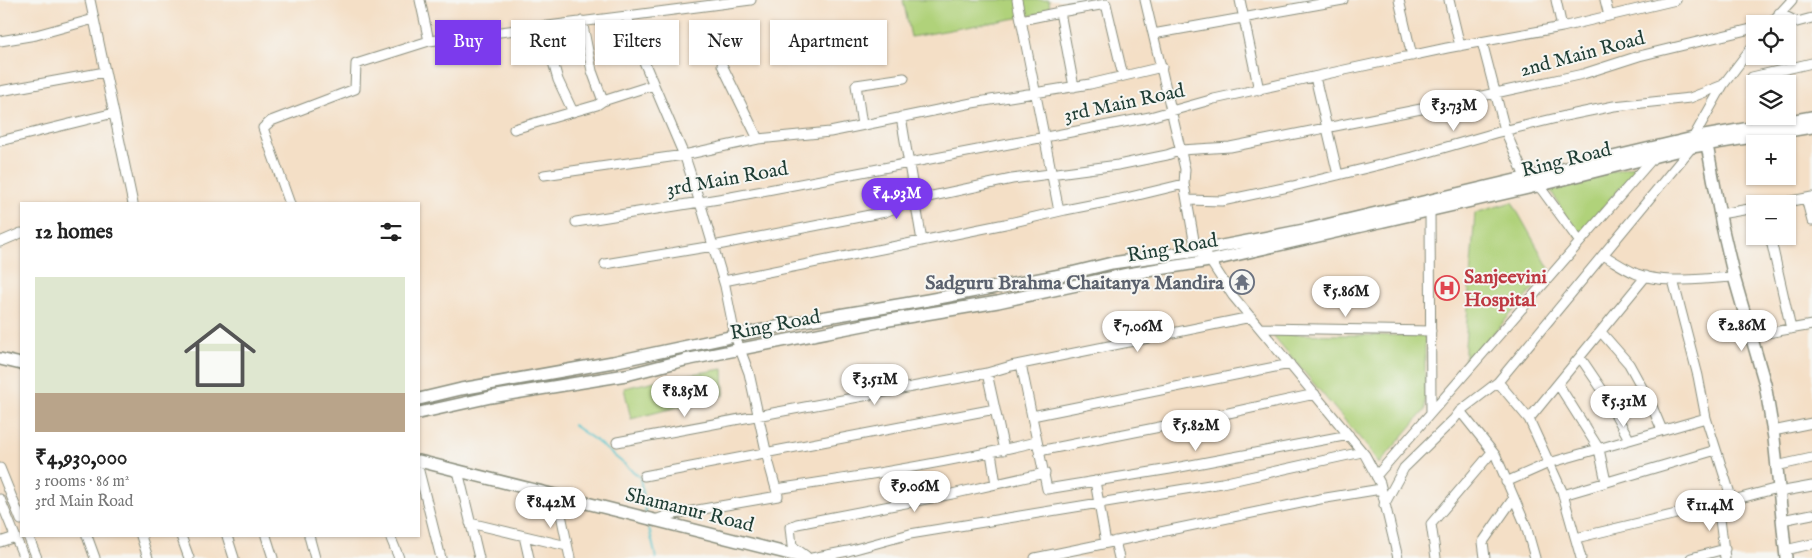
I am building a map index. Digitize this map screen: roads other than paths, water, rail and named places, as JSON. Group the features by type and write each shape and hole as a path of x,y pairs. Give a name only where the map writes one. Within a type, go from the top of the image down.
{"main road":[{"name":"Ring Road","path":"420,399 461,389 613,362 809,320 928,300 1071,273 1112,263 1196,251 1309,229 1525,177 1812,117"},
{"name":"Ring Road","path":"420,413 491,397 626,374 685,360 889,320 998,302 1128,274 1209,261 1536,186 1654,157 1692,143 1707,145 1812,126"},
{"path":"1707,145 1734,277 1765,384 1773,432 1785,554"},
{"path":"0,351 20,357"},
{"path":"0,359 20,364"},
{"name":"Shamanur Road","path":"420,461 809,558"}],"street":[{"path":"90,0 133,202"},
{"path":"420,0 430,41"},
{"path":"585,21 752,0"},
{"path":"1017,0 1059,211"},
{"path":"1145,0 1186,169 1184,184 1196,251 1207,256 1233,296 1362,452 1381,489 1398,558"},
{"path":"1240,0 1259,90"},
{"path":"1153,34 1244,18 1303,3 1343,0"},
{"path":"1399,0 1412,56"},
{"path":"1449,0 1460,46"},
{"path":"1556,0 1562,27"},
{"path":"1605,0 1609,16"},
{"name":"3rd Main Road","path":"576,222 865,172 1150,117 1172,110 1315,77 1460,46 1562,27 1656,3 1676,0"},
{"path":"1792,0 1779,13 1797,22 1812,18"},
{"path":"1021,20 1106,4 1123,76"},
{"path":"1060,12 1074,87"},
{"path":"628,16 633,36 684,155 700,202 724,280 739,350 749,373 766,452 778,496 650,518"},
{"path":"0,41 36,35 94,19"},
{"path":"289,202 263,128 270,121 355,88 356,64 430,41 511,30"},
{"name":"2nd Main Road","path":"605,264 713,246 885,212 914,200 1012,178 1118,165 1167,155 1181,150 1230,147 1496,93 1583,74 1639,56 1746,30"},
{"path":"585,36 592,71 603,101"},
{"path":"1482,42 1505,130 1525,177 1536,186 1580,242"},
{"path":"1384,505 1404,468 1460,411 1498,382 1603,255 1692,143 1723,85 1746,55"},
{"path":"1761,75 1812,63"},
{"path":"554,65 558,80 573,112"},
{"path":"722,65 758,139"},
{"path":"544,175 684,155 758,139 830,132 901,117 1074,87 1162,67"},
{"path":"0,91 105,72"},
{"path":"1315,77 1328,126 1338,176"},
{"path":"862,125 856,86 904,78"},
{"path":"514,129 597,105 603,101 653,85"},
{"path":"1188,200 1222,201 1338,176 1505,130 1614,106 1690,98 1723,85"},
{"path":"0,140 114,113"},
{"path":"901,117 922,241"},
{"path":"1376,476 1654,157"},
{"path":"724,280 1005,224 1184,184"},
{"path":"1796,200 1809,198 1812,221"},
{"path":"1430,210 1431,412"},
{"path":"1720,214 1746,210"},
{"path":"0,242 20,233"},
{"path":"1772,245 1791,329"},
{"path":"1603,255 1637,274 1646,276 1673,280 1734,277"},
{"path":"1529,419 1646,276"},
{"path":"1673,280 1698,376 1706,418 1732,500"},
{"path":"617,442 986,373 1021,364 1250,317"},
{"path":"1751,336 1812,325"},
{"path":"1260,328 1431,331"},
{"path":"1601,332 1629,364 1662,430"},
{"path":"1580,357 1601,388 1629,439"},
{"path":"1021,364 1047,489 1349,435"},
{"path":"1032,416 1290,364"},
{"path":"986,373 1004,450"},
{"path":"1498,382 1529,419 1563,495 1581,558"},
{"path":"1558,384 1599,449 1606,482"},
{"path":"1039,451 1315,394"},
{"path":"644,476 995,409"},
{"path":"1460,411 1496,456 1526,526 1535,558"},
{"path":"1506,482 1549,463 1706,418"},
{"path":"1773,432 1812,423"},
{"path":"776,489 858,477 991,453 1036,442"},
{"path":"1563,495 1716,450"},
{"path":"1045,474 797,524 790,527 792,546 809,558 848,551 910,534 1222,483 1362,452"},
{"path":"1436,558 1431,524 1492,452"},
{"path":"991,453 996,484"},
{"path":"1776,466 1812,458"},
{"path":"0,468 20,518"},
{"path":"458,471 479,558"},
{"path":"420,475 441,558"},
{"path":"1095,481 1106,543"},
{"path":"1576,538 1732,500 1779,490 1812,486"},
{"path":"1035,558 1381,489"},
{"path":"557,495 570,558"},
{"path":"0,499 24,558"},
{"path":"1485,558 1483,542 1513,499"},
{"path":"1691,558 1725,554 1718,504"},
{"path":"1782,520 1812,514"},
{"path":"470,523 566,546"},
{"path":"0,542 15,536"},
{"path":"524,536 528,558"},
{"path":"28,537 37,558"},
{"path":"87,537 95,558"},
{"path":"141,537 148,558"},
{"path":"182,537 189,558"},
{"path":"227,537 234,558"},
{"path":"266,537 273,558"},
{"path":"309,537 315,558"},
{"path":"390,537 399,558"},
{"path":"1116,541 1119,558"},
{"path":"1785,554 1812,544"}],"waterway":[{"path":"573,425 595,440 640,477 646,514"},
{"path":"648,524 656,558"}],"place":[{"name":"Sadguru Brahma Chaitanya Mandira","path":"1242,282"},
{"name":"Sanjeevini Hospital","path":"1447,288"}]}
